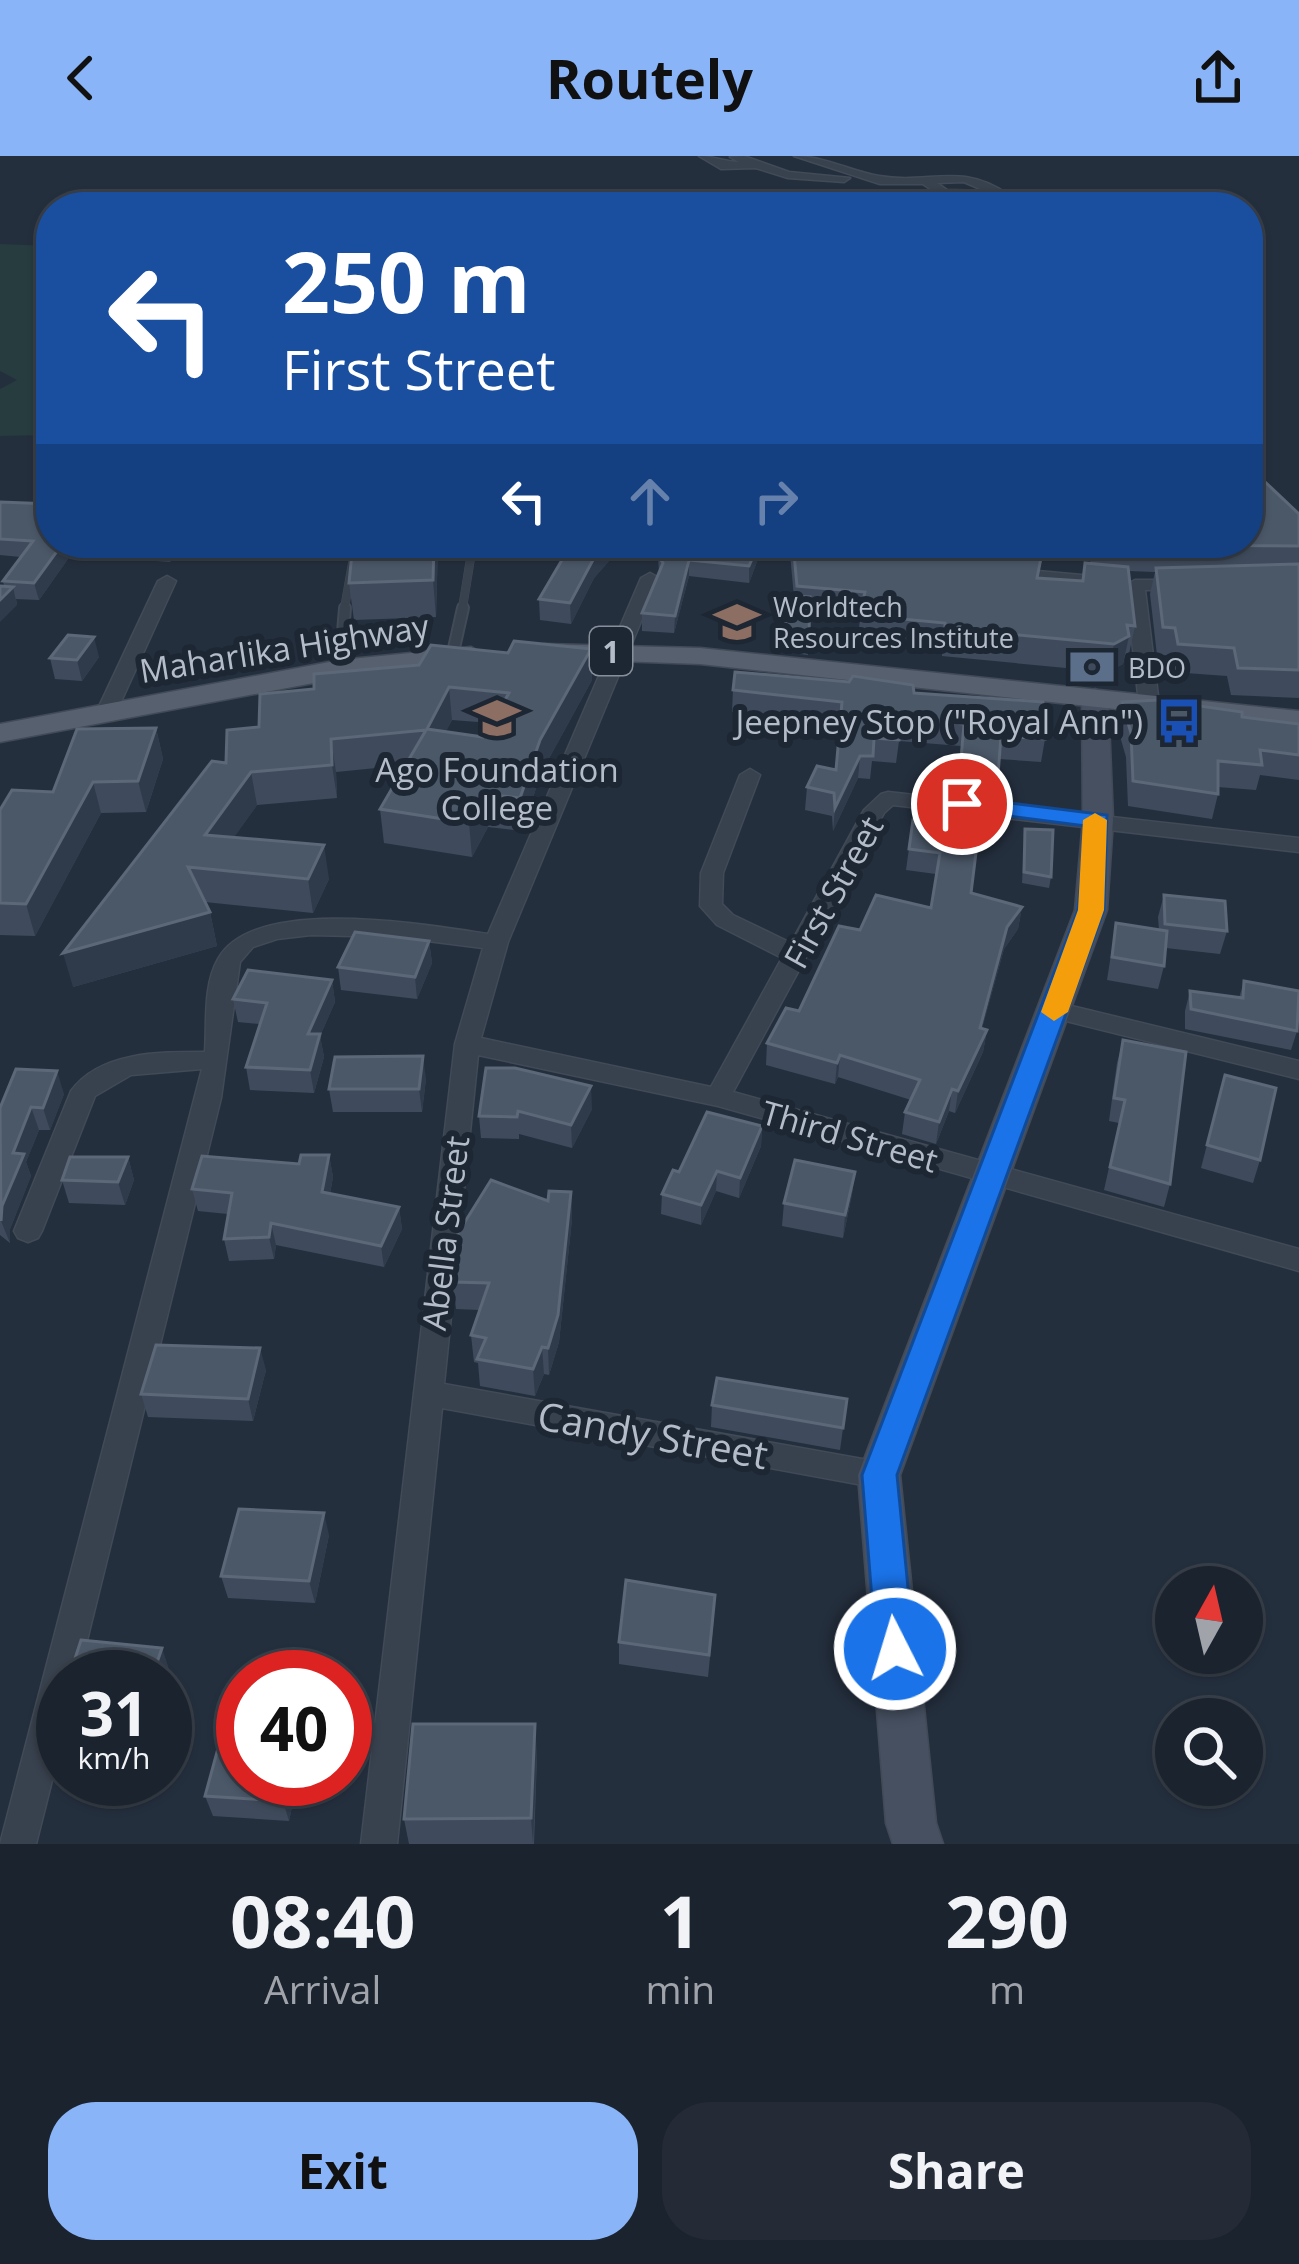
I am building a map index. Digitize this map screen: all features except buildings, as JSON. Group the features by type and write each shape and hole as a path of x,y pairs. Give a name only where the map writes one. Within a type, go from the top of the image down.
{"main road":[{"name":"Maharlika Highway","path":"0,733 340,669 452,657 623,651 1299,719"}],"street":[{"path":"705,156 721,166 756,165"},
{"path":"800,156 866,177"},
{"path":"736,157 803,178 966,178 996,192"},
{"path":"926,180 941,192"},
{"path":"985,571 1135,585 1212,586"},
{"name":"Abella Street","path":"379,1844 466,1044 496,942 650,578"},
{"path":"105,715 167,581"},
{"path":"1135,585 1149,704"},
{"path":"918,1844 911,1823 880,1475 1091,910 1098,820 1095,697"},
{"path":"749,776 712,873 710,906 725,920 798,956"},
{"name":"First Street","path":"718,1097 875,810 888,798 1299,844"},
{"path":"18,1844 216,1060 228,960 242,942 283,932 356,926 496,942"},
{"path":"1055,1010 1299,1070"},
{"name":"Third Street","path":"466,1044 718,1097 988,1177 1299,1260"},
{"path":"28,1232 84,1091 101,1073 152,1063 216,1060"},
{"name":"Candy Street","path":"427,1393 880,1475"}],"lane":[{"path":"340,669 342,618 353,558"},
{"path":"452,657 475,558"}],"green space":[{"path":"0,244 36,245 36,435 0,436 0,389 17,380 0,371"}],"slow traffic":[{"path":"1054,1012 1091,910 1095,820"}],"place":[{"name":"Worldtech Resources Institute","path":"737,622"},
{"name":"BDO","path":"1092,667"},
{"name":"Ago Foundation College","path":"497,718"},
{"name":"Jeepney Stop (\"Royal Ann\")","path":"1179,721"}],"route":[{"path":"895,1649 880,1475 1091,910 1098,820 962,804"}]}
